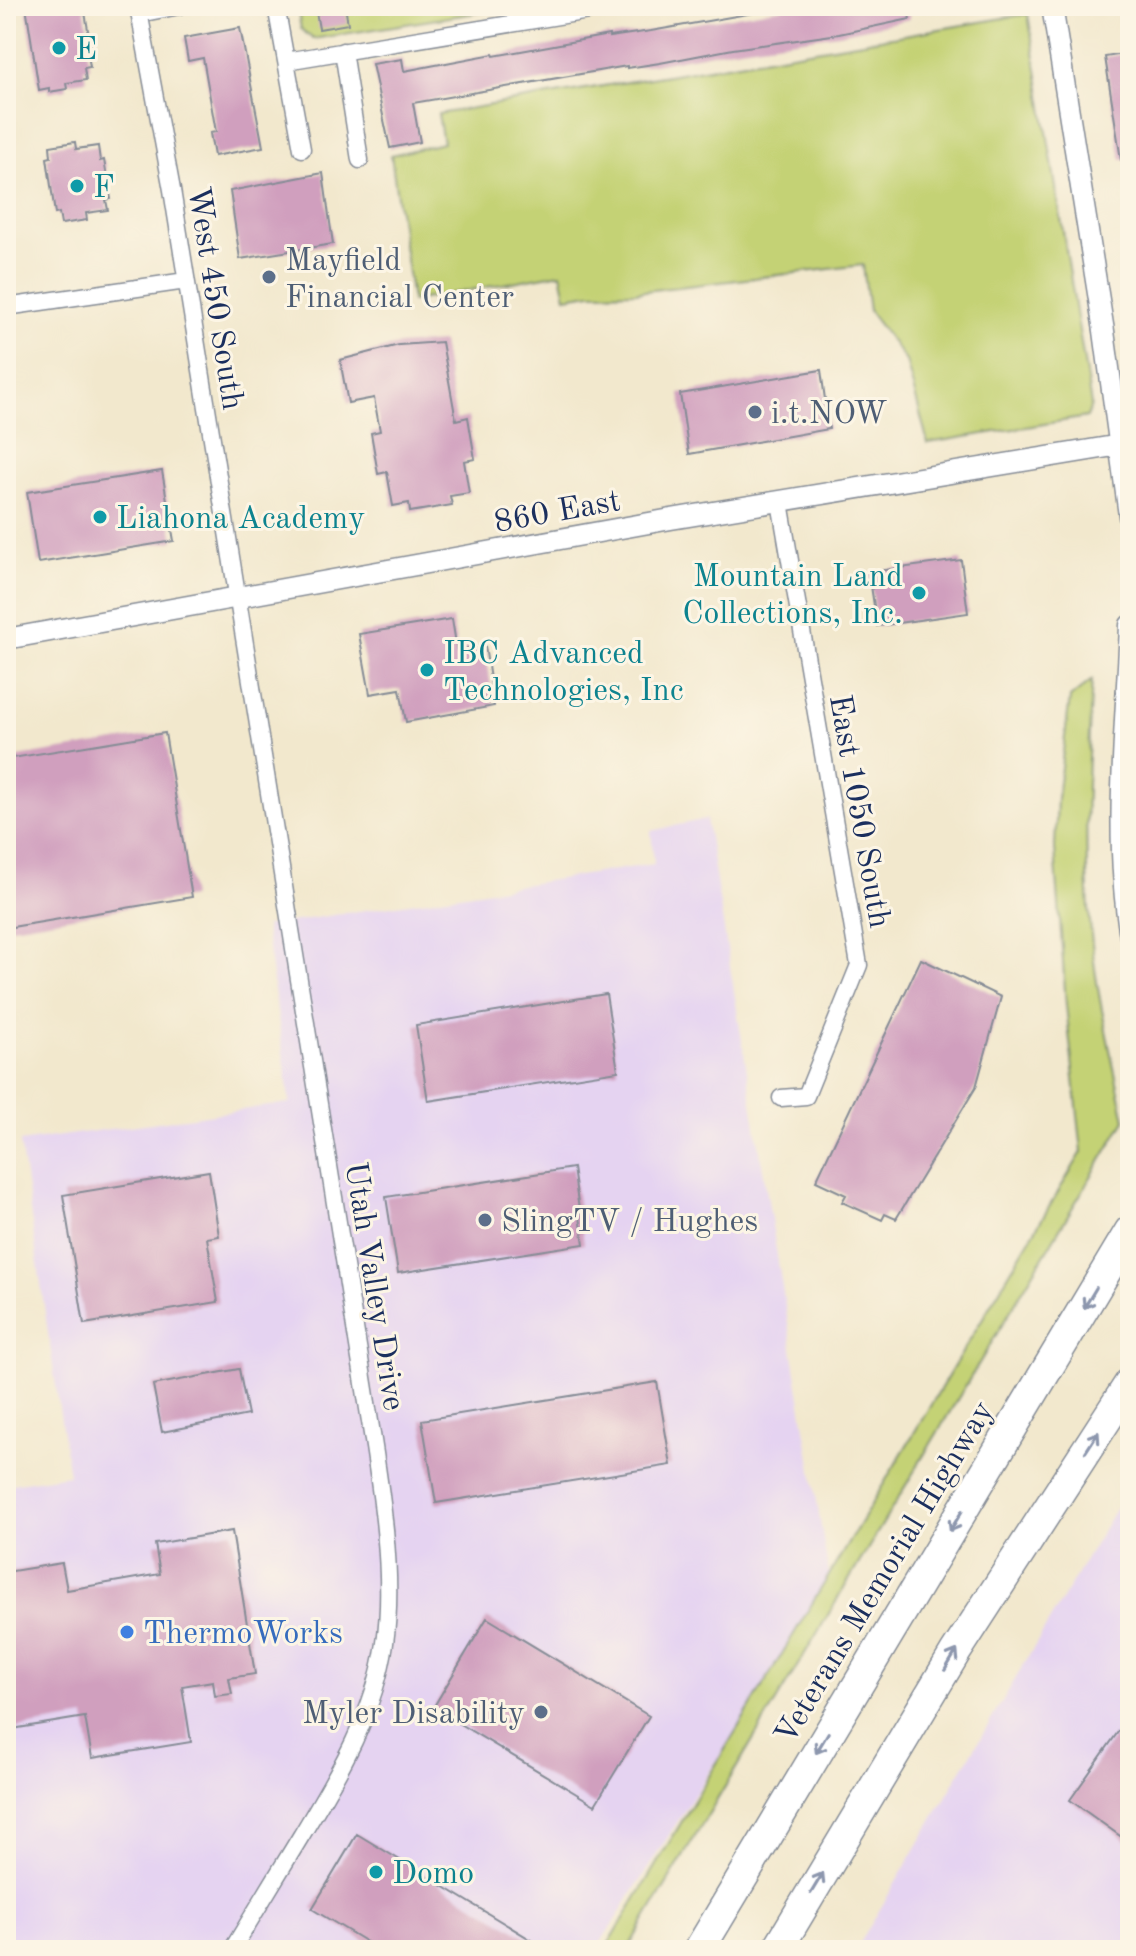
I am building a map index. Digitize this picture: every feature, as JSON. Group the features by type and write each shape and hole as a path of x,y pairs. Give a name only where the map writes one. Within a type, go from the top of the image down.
{"highway":[{"name":"Veterans Memorial Highway","path":"699,1950 1130,1231"},
{"path":"777,1950 955,1653 1130,1383"}],"street":[{"path":"138,10 179,6"},
{"path":"276,6 302,149"},
{"path":"286,61 619,6"},
{"path":"1052,6 1104,331 1130,523"},
{"name":"West 450 South","path":"138,10 186,281 237,599"},
{"path":"343,51 360,160"},
{"path":"6,307 186,281"},
{"name":"860 East","path":"6,639 671,519 1120,445"},
{"name":"East 1050 South","path":"780,502 859,965 806,1096 781,1098"},
{"name":"Utah Valley Drive","path":"232,1950 332,1785 362,1726 380,1670 388,1597 385,1543 369,1417 237,599"},
{"path":"1130,625 1123,805 1125,904 1130,936"}],"shaded area":[{"path":"706,819 830,1582 596,1950 6,1950 6,1485 69,1475 20,1142 290,1103 265,926 654,864 651,831"},
{"path":"1130,1484 1130,1950 856,1950"}],"green space":[{"path":"297,6 518,6 313,39 301,29"},
{"path":"1028,14 1091,405 1087,417 928,443 906,361 869,311 863,265 636,292 566,297 561,273 412,301 391,155 443,143 438,114"},
{"path":"1092,680 1086,824 1088,897 1101,1007 1125,1120 627,1950 605,1950 1082,1152 1066,1005 1055,848 1057,798 1070,698"}],"building":[{"name":"E","path":"26,6 84,6 91,48 87,48 90,67 84,68 86,80 66,83 67,89 39,90"},
{"path":"315,6 345,6 348,24 319,29"},
{"path":"793,6 907,6 910,19 839,34 413,103 420,142 390,148 372,64 402,59 404,71"},
{"path":"240,28 263,147 214,156 210,133 216,132 203,58 188,61 184,38"},
{"path":"1130,53 1130,159 1121,160 1105,57"},
{"name":"F","path":"75,142 76,149 98,146 100,161 104,160 111,199 106,200 108,210 86,213 87,220 61,224 59,213 55,214 47,158 51,157 50,146"},
{"path":"323,173 333,244 240,259 230,191"},
{"path":"442,342 456,420 468,417 475,459 464,461 469,493 450,496 452,505 410,512 409,503 393,506 387,472 378,474 371,433 380,431 374,398 348,403 340,360 399,345"},
{"name":"i.t.NOW","path":"821,370 829,429 689,454 680,394"},
{"name":"Liahona Academy","path":"162,471 174,541 38,563 27,492"},
{"name":"Mountain Land Collections, Inc.","path":"961,560 968,613 877,626 869,572"},
{"name":"IBC Advanced Technologies, Inc","path":"452,619 457,650 485,646 494,706 406,722 400,689 370,694 359,634"},
{"path":"165,733 192,897 6,928 6,759"},
{"path":"921,959 1001,997 976,1087 896,1219 885,1214 882,1220 842,1202 846,1195 816,1181"},
{"path":"606,994 618,1071 428,1101 416,1025"},
{"name":"SlingTV / Hughes","path":"573,1168 584,1244 398,1273 386,1197"},
{"path":"209,1171 219,1236 207,1238 218,1302 84,1324 63,1195"},
{"path":"239,1369 248,1415 162,1432 153,1385"},
{"path":"657,1382 671,1465 436,1503 422,1420"},
{"name":"ThermoWorks","path":"232,1531 255,1674 229,1678 232,1694 215,1696 213,1681 182,1686 191,1742 92,1758 85,1717 6,1730 6,1572 62,1563 67,1590 160,1574 155,1544"},
{"name":"Myler Disability","path":"487,1618 649,1716 595,1805 433,1708"},
{"path":"1130,1715 1130,1843 1070,1800"},
{"name":"Domo","path":"357,1834 548,1950 380,1950 312,1909"}],"place":[{"name":"E","path":"59,48"},
{"name":"F","path":"77,186"},
{"name":"Mayfield Financial Center","path":"269,277"},
{"name":"i.t.NOW","path":"755,412"},
{"name":"Liahona Academy","path":"100,517"},
{"name":"Mountain Land Collections, Inc.","path":"919,593"},
{"name":"IBC Advanced Technologies, Inc","path":"427,670"},
{"name":"SlingTV / Hughes","path":"485,1220"},
{"name":"ThermoWorks","path":"127,1632"},
{"name":"Myler Disability","path":"541,1712"},
{"name":"Domo","path":"376,1872"}]}
